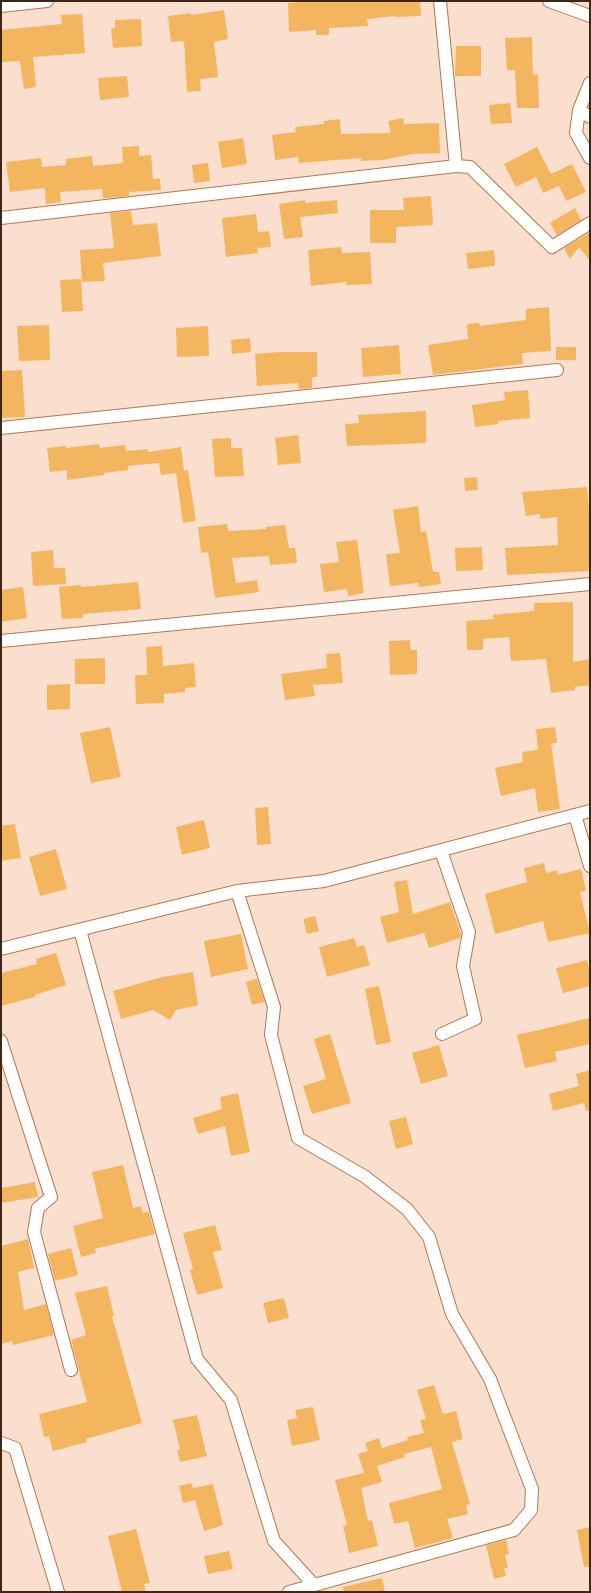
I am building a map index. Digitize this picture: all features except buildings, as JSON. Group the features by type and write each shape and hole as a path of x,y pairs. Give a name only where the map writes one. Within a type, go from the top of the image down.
{"street":[{"path":"1,6 47,1"},
{"path":"440,1 456,166"},
{"path":"549,1 590,16"},
{"path":"590,83 579,110 576,133 590,158"},
{"path":"579,110 590,117"},
{"path":"1,218 456,166 470,167 552,248 590,223"},
{"path":"1,428 557,370"},
{"path":"1,641 590,584"},
{"path":"1,949 236,891 324,881 590,811"},
{"path":"575,815 590,866"},
{"path":"441,851 469,932 463,966 475,1019 442,1034"},
{"path":"236,891 274,1007 271,1035 298,1138 364,1176 407,1209 429,1237 452,1314 490,1379 532,1489 531,1510 514,1530 289,1592"},
{"path":"80,930 197,1359 231,1400 274,1541 314,1585"},
{"path":"1,1041 51,1197 38,1208 34,1232 71,1370"},
{"path":"1,1443 16,1448 58,1592"}]}
